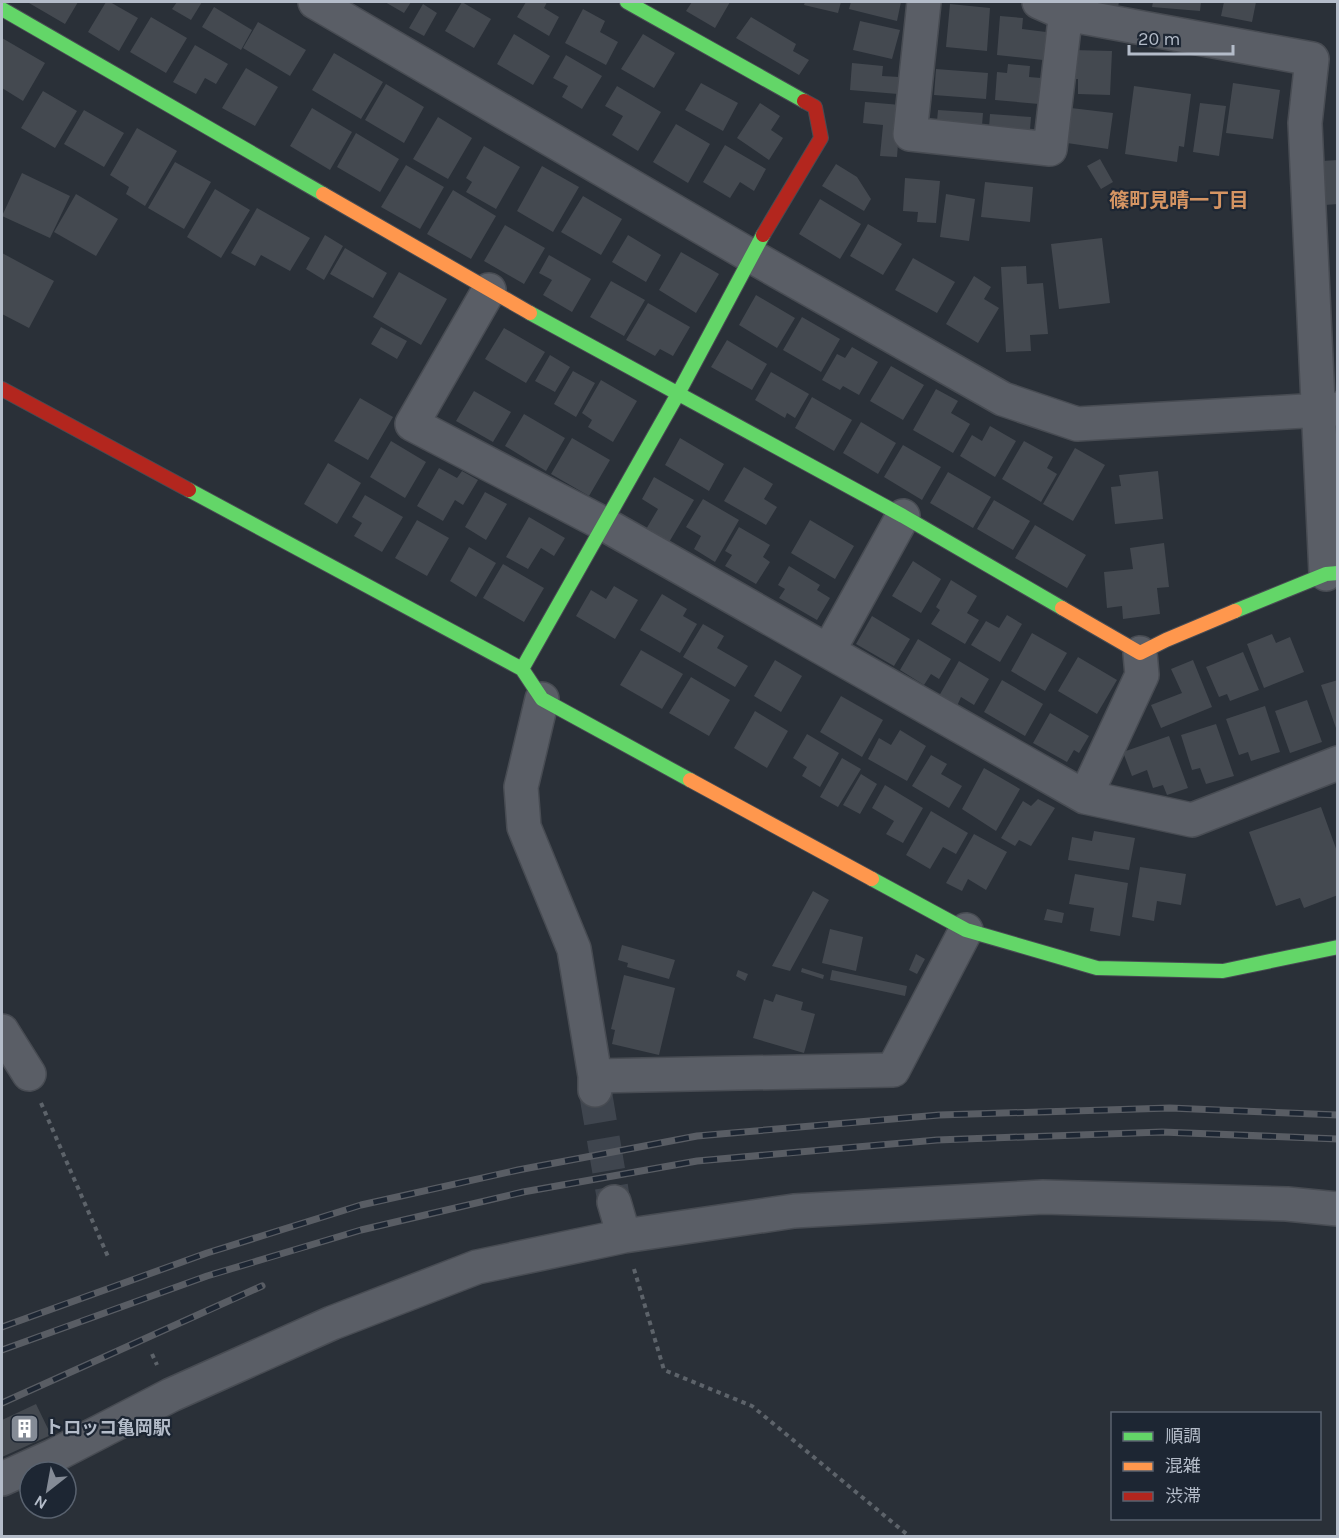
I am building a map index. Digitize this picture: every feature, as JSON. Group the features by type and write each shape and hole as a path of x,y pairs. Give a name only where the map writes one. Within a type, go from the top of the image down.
{"street":[{"path":"315,2 751,256 1003,399 1077,424 1328,409"},
{"path":"522,669 679,392 751,256 821,138 815,106 627,2"},
{"path":"924,2 910,134 1050,149 1057,6 1312,59 1305,123 1324,236 1332,573 1166,640 1140,653"},
{"path":"2,9 489,290 903,516 1140,653"},
{"path":"489,290 412,424 604,524 1085,797 1192,820 1338,763"},
{"path":"2,389 522,669 542,699 966,930 1097,968 1223,971 1338,947"},
{"path":"829,650 903,516"},
{"path":"1085,797 1142,675 1140,653"},
{"path":"542,699 521,787 524,827 574,949 595,1083 892,1070 966,930"},
{"path":"2,1031 28,1074"},
{"path":"2,1479 171,1395 333,1323 477,1267 624,1236 794,1210 1043,1197 1287,1204 1338,1209"},
{"path":"614,1202 624,1236"}],"path":[{"path":"28,1074 109,1259"},
{"path":"624,1236 664,1370 752,1406 909,1536"}],"building":[{"path":"30,2 78,2 65,24"},
{"path":"106,2 138,18 119,51 88,32"},
{"path":"177,2 202,2 191,20 172,9"},
{"path":"385,2 411,2 404,13"},
{"path":"462,2 491,19 474,48 445,31"},
{"path":"526,2 547,2 544,8 559,17 549,36 517,17"},
{"path":"692,2 730,2 715,28 686,11"},
{"path":"805,2 841,2 838,13 804,5"},
{"path":"851,2 901,2 897,21 849,9"},
{"path":"1095,2 1119,2 1118,7 1095,4"},
{"path":"1153,2 1201,2 1200,11 1152,7"},
{"path":"1224,2 1256,2 1252,22 1221,16"},
{"path":"423,4 437,13 424,36 409,28"},
{"path":"950,4 990,8 987,51 946,47"},
{"path":"214,7 252,30 241,50 202,27"},
{"path":"583,9 605,21 600,32 618,42 606,65 565,43"},
{"path":"1000,16 1023,18 1022,29 1046,32 1043,60 997,55"},
{"path":"151,17 187,38 166,73 130,52"},
{"path":"751,17 796,44 793,51 809,60 799,75 736,38"},
{"path":"860,21 900,30 892,59 853,50"},
{"path":"258,22 306,50 290,76 243,48"},
{"path":"514,34 550,56 533,85 497,64"},
{"path":"643,34 675,53 654,88 621,69"},
{"path":"2,38 45,63 23,101 2,88"},
{"path":"195,45 228,64 216,84 205,78 196,94 173,82"},
{"path":"1072,50 1112,51 1110,95 1078,94 1078,79 1071,79"},
{"path":"334,53 383,82 361,119 312,90"},
{"path":"566,55 602,76 582,109 562,97 568,86 553,78"},
{"path":"852,63 883,66 882,76 899,77 898,94 850,90"},
{"path":"1008,64 1030,66 1029,77 1041,78 1039,104 995,100 997,72 1007,73"},
{"path":"246,68 278,87 255,126 222,108"},
{"path":"936,69 988,73 986,99 934,95"},
{"path":"701,83 738,103 723,131 685,110"},
{"path":"1233,83 1280,90 1273,139 1226,133"},
{"path":"386,84 424,107 404,143 365,120"},
{"path":"617,86 661,112 638,151 612,135 623,116 605,106"},
{"path":"1134,86 1191,94 1184,147 1179,146 1177,162 1125,154"},
{"path":"43,91 77,111 55,148 21,128"},
{"path":"865,102 901,105 897,157 880,156 883,125 863,123"},
{"path":"760,103 780,116 771,130 783,138 769,160 737,138"},
{"path":"1200,103 1226,106 1219,156 1193,152"},
{"path":"312,108 352,132 330,170 290,146"},
{"path":"1071,108 1113,113 1108,149 1067,143"},
{"path":"84,110 124,133 104,167 64,144"},
{"path":"938,110 983,113 980,150 936,132"},
{"path":"990,114 1031,117 1028,155 988,141"},
{"path":"438,117 472,138 448,179 413,159"},
{"path":"676,124 710,144 688,183 653,162"},
{"path":"137,128 177,151 145,206 126,194 129,187 110,175"},
{"path":"356,133 399,159 380,192 337,167"},
{"path":"725,145 766,169 754,191 740,182 730,198 703,182"},
{"path":"484,146 520,167 496,209 466,192 472,182 466,178"},
{"path":"1100,159 1113,182 1101,189 1087,166"},
{"path":"1338,160 1338,204 1325,205 1322,161"},
{"path":"175,162 211,182 184,229 148,208"},
{"path":"836,164 857,177 871,199 864,211 822,186"},
{"path":"406,165 444,187 420,229 381,207"},
{"path":"542,166 579,187 553,232 517,211"},
{"path":"22,173 70,196 50,238 2,216"},
{"path":"905,178 940,181 936,223 917,222 918,212 903,211"},
{"path":"985,182 1033,187 1030,222 981,217"},
{"path":"215,189 250,210 221,258 187,237"},
{"path":"453,190 496,216 471,259 427,234"},
{"path":"76,194 118,219 96,256 54,232"},
{"path":"946,194 975,199 969,241 940,237"},
{"path":"583,196 622,219 601,255 561,232"},
{"path":"820,199 861,224 840,259 799,234"},
{"path":"257,208 310,238 290,271 261,255 255,266 231,253"},
{"path":"868,224 902,244 883,275 850,256"},
{"path":"505,225 545,248 524,284 484,261"},
{"path":"325,235 343,246 324,280 306,269"},
{"path":"628,235 661,255 646,282 612,262"},
{"path":"1102,238 1110,303 1059,309 1051,244"},
{"path":"345,248 387,273 373,298 330,274"},
{"path":"681,252 719,274 696,313 659,290"},
{"path":"2,253 54,281 29,328 2,314"},
{"path":"549,255 591,279 572,312 543,295 552,280 539,273"},
{"path":"913,258 955,282 937,313 895,290"},
{"path":"1026,266 1027,284 1043,283 1048,334 1030,335 1031,351 1006,352 1001,267"},
{"path":"399,272 447,299 421,345 373,317"},
{"path":"974,276 991,287 984,299 999,308 978,343 946,324"},
{"path":"611,281 645,300 624,336 590,317"},
{"path":"756,295 795,318 777,348 739,325"},
{"path":"648,303 690,327 673,356 660,349 655,356 626,340"},
{"path":"802,317 840,339 821,372 783,350"},
{"path":"381,327 407,341 397,359 371,344"},
{"path":"504,328 545,352 526,383 485,359"},
{"path":"727,340 767,364 752,390 711,367"},
{"path":"852,347 878,362 859,395 843,386 840,390 822,380 837,354 845,358"},
{"path":"550,355 570,367 555,392 535,381"},
{"path":"891,366 924,385 903,420 870,401"},
{"path":"573,371 595,383 576,417 554,404"},
{"path":"771,372 809,394 795,418 787,413 785,418 755,400"},
{"path":"601,380 637,401 613,442 588,427 592,420 582,413"},
{"path":"936,389 958,401 951,413 970,424 953,453 913,430"},
{"path":"474,391 511,412 493,442 456,421"},
{"path":"812,397 852,420 834,451 795,428"},
{"path":"360,398 393,417 368,460 334,441"},
{"path":"524,414 565,438 546,471 505,446"},
{"path":"861,422 896,443 878,474 843,453"},
{"path":"990,426 1016,441 995,477 960,456 972,435 982,441"},
{"path":"572,438 610,460 589,496 551,474"},
{"path":"680,438 724,464 709,491 665,465"},
{"path":"391,441 426,462 405,498 370,477"},
{"path":"1024,441 1053,457 1047,468 1057,474 1041,502 1002,479"},
{"path":"903,445 941,467 922,500 884,477"},
{"path":"1075,448 1105,465 1073,521 1043,504"},
{"path":"328,463 361,483 337,524 304,504"},
{"path":"744,467 773,484 764,499 777,507 766,525 724,501"},
{"path":"439,468 457,478 462,471 478,480 463,505 455,500 443,521 417,506"},
{"path":"1158,471 1163,519 1115,524 1111,487 1121,486 1119,475"},
{"path":"948,472 991,497 973,528 930,503"},
{"path":"654,477 694,500 668,544 645,531 658,509 642,499"},
{"path":"485,492 507,504 486,540 465,527"},
{"path":"365,495 403,517 382,552 354,536 362,523 352,517"},
{"path":"703,499 739,520 715,562 694,549 701,536 686,527"},
{"path":"994,500 1030,521 1013,550 977,529"},
{"path":"529,517 565,538 554,556 541,548 528,569 506,557"},
{"path":"417,520 449,538 427,576 395,558"},
{"path":"810,520 854,546 835,579 791,553"},
{"path":"1035,525 1086,555 1067,588 1015,558"},
{"path":"739,527 770,545 763,557 770,562 756,584 725,566 732,555 725,551"},
{"path":"1164,543 1169,587 1157,588 1160,614 1123,619 1122,606 1107,608 1104,572 1133,569 1130,548"},
{"path":"469,547 496,563 476,597 450,581"},
{"path":"913,561 941,579 921,613 892,596"},
{"path":"503,564 544,588 524,622 483,598"},
{"path":"789,566 820,585 817,590 830,598 817,620 779,598 785,589 778,585"},
{"path":"951,580 977,596 967,613 979,620 965,644 931,624 940,610 936,607"},
{"path":"614,586 638,600 615,639 576,616 591,590 606,599"},
{"path":"662,594 687,609 683,616 697,624 680,653 640,630"},
{"path":"1007,615 1022,624 1000,662 971,645 986,621 999,628"},
{"path":"872,616 910,639 894,666 856,644"},
{"path":"703,624 724,636 717,648 748,666 735,687 683,657"},
{"path":"1032,633 1067,653 1045,691 1011,671"},
{"path":"1272,634 1276,643 1290,637 1304,672 1264,688 1247,644"},
{"path":"918,639 951,659 939,679 931,674 924,685 900,670"},
{"path":"641,650 683,674 662,709 620,685"},
{"path":"1243,652 1259,690 1230,701 1227,694 1219,697 1206,667"},
{"path":"1078,657 1117,680 1097,714 1058,691"},
{"path":"775,660 802,676 781,712 754,696"},
{"path":"1193,660 1212,707 1161,728 1151,705 1182,693 1171,669"},
{"path":"959,661 989,679 974,705 961,697 957,706 939,696"},
{"path":"691,677 730,700 709,736 669,713"},
{"path":"1002,680 1043,704 1025,736 984,712"},
{"path":"1338,680 1338,731 1337,731 1321,685"},
{"path":"841,696 883,720 862,757 820,732"},
{"path":"1307,700 1322,742 1290,753 1275,711"},
{"path":"1265,706 1280,752 1251,761 1248,752 1239,755 1226,719"},
{"path":"755,711 788,731 767,768 734,748"},
{"path":"1050,713 1089,736 1079,753 1074,750 1067,762 1033,743"},
{"path":"1216,724 1234,776 1206,784 1200,768 1192,770 1181,735"},
{"path":"900,730 926,746 907,781 868,759 879,738 891,745"},
{"path":"807,734 839,753 820,787 802,776 807,767 793,758"},
{"path":"1169,736 1188,788 1167,795 1163,785 1153,788 1147,770 1132,776 1123,752"},
{"path":"931,755 947,764 941,774 962,786 949,808 912,786"},
{"path":"842,758 861,769 838,807 820,797"},
{"path":"984,768 1020,789 996,831 962,809"},
{"path":"861,774 877,784 860,814 843,805"},
{"path":"885,785 923,808 903,843 886,834 894,821 872,808"},
{"path":"1038,799 1055,808 1031,846 1019,840 1015,846 1001,838 1023,801 1031,806"},
{"path":"1321,807 1338,854 1338,895 1304,908 1300,898 1276,906 1249,832"},
{"path":"931,811 968,833 956,854 943,847 930,869 906,855"},
{"path":"1094,831 1135,838 1129,870 1068,860 1072,837 1092,841"},
{"path":"974,834 1007,852 986,890 968,879 962,891 946,883"},
{"path":"1140,867 1186,874 1181,905 1157,901 1154,921 1132,917"},
{"path":"1075,874 1128,883 1120,936 1090,931 1094,908 1069,904"},
{"path":"813,891 829,900 790,971 772,966"},
{"path":"1047,909 1064,913 1062,923 1044,920"},
{"path":"830,929 863,937 856,971 822,963"},
{"path":"622,945 675,960 669,979 627,967 628,963 618,960"},
{"path":"916,954 925,959 917,974 909,970"},
{"path":"802,968 824,975 823,979 801,972"},
{"path":"738,970 748,974 745,981 736,976"},
{"path":"832,970 907,986 905,996 830,980"},
{"path":"624,975 675,988 659,1055 612,1044 615,1030 611,1029"},
{"path":"776,994 803,1002 801,1010 815,1014 804,1053 753,1038 764,999 773,1002"},
{"name":"トロッコ亀岡駅","path":"36,1404 51,1435 2,1457 2,1420"}],"tunnel":[{"path":"595,1090 614,1202"}],"railway":[{"path":"2,1327 207,1253 361,1205 518,1170 697,1136 939,1115 1170,1108 1338,1115"},
{"path":"2,1350 207,1276 361,1230 523,1192 697,1161 937,1140 1162,1132 1338,1139"},
{"path":"2,1403 262,1286"}],"traffic: fast":[{"path":"627,2 804,101"},
{"path":"2,9 323,194"},
{"path":"522,669 679,392 763,235"},
{"path":"530,313 903,516 1062,608"},
{"path":"189,490 522,669 542,699 690,780"},
{"path":"1235,611 1326,574 1338,573"},
{"path":"872,879 966,930 1097,968 1223,971 1338,947"}],"traffic: slow":[{"path":"323,194 530,313"},
{"path":"1062,608 1140,653 1235,611"},
{"path":"690,780 872,879"}],"traffic: jam":[{"path":"763,235 821,138 815,107 804,101"},
{"path":"2,389 189,490"}],"place":[{"name":"トロッコ亀岡駅","path":"24,1428"}],"district":[{"name":"篠町見晴一丁目","path":"1179,200"}]}
